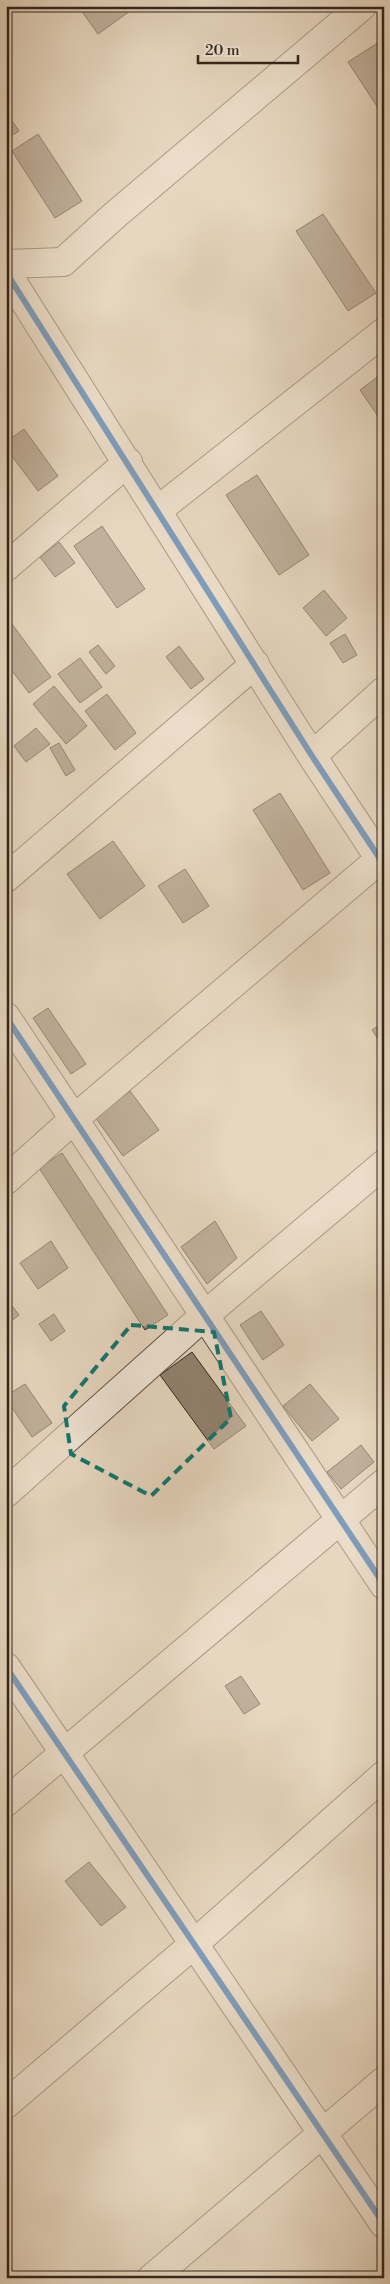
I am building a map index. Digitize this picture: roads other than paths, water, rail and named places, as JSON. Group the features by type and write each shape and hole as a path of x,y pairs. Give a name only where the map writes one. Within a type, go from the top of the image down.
{"street":[{"path":"6,264 63,262 115,215 362,6"},
{"path":"6,272 128,462 312,756 382,862 74,1119 6,1180"},
{"path":"158,510 384,332"},
{"path":"6,566 128,462"},
{"path":"6,878 255,664"},
{"path":"312,756 384,690"},
{"path":"6,1017 384,1585"},
{"path":"6,1493 204,1315 384,1164"},
{"path":"6,1802 384,1483"},
{"path":"6,1667 384,2224"},
{"path":"6,2104 194,1944 384,1776"},
{"path":"152,2278 384,2081"}]}
